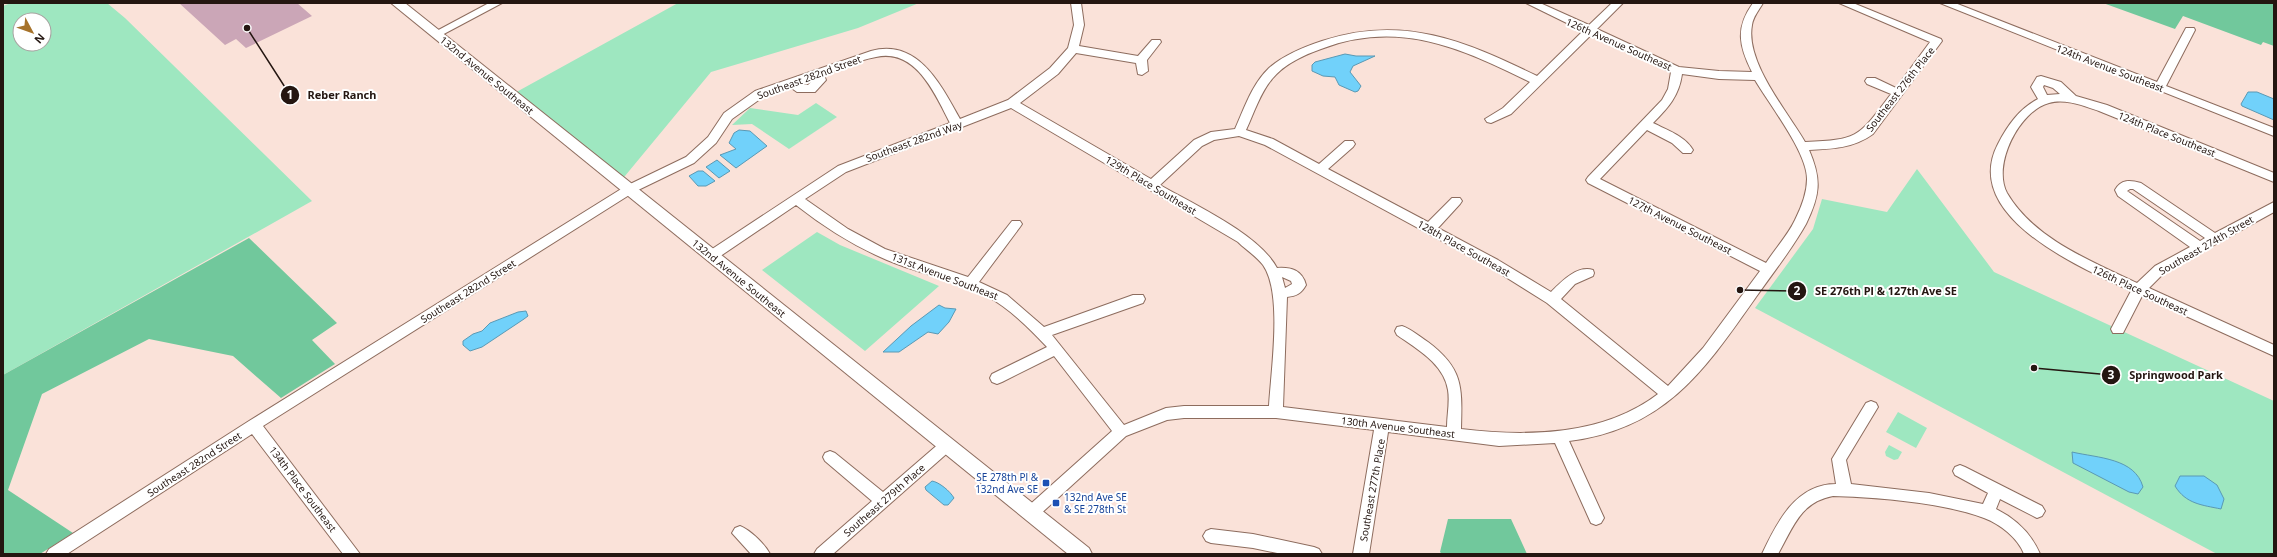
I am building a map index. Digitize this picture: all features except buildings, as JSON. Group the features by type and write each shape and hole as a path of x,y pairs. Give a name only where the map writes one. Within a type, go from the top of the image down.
{"main road":[{"name":"132nd Avenue Southeast","path":"397,3 1082,554"}],"street":[{"path":"436,34 497,3"},
{"name":"Southeast 282nd Way","path":"711,256 842,169 1012,103 1054,71 1073,49 1079,25 1076,3"},
{"name":"126th Avenue Southeast","path":"1531,3 1677,70 1719,75 1759,76"},
{"path":"1491,119 1508,111 1618,3"},
{"path":"1669,395 1702,363 1800,224 1810,201 1813,178 1802,146 1759,76 1746,42 1746,28 1750,14 1758,3"},
{"name":"Southeast 276th Place","path":"1802,146 1843,144 1859,140 1869,131 1937,41 1844,3"},
{"name":"124th Avenue Southeast","path":"1945,3 2274,132"},
{"path":"2160,87 2190,30"},
{"path":"1152,185 1198,143 1211,136 1239,132 1273,71 1303,52 1321,44 1364,33 1384,32 1427,35 1458,43 1538,81"},
{"path":"1142,71 1142,60 1156,42"},
{"path":"1073,49 1142,60"},
{"name":"Southeast 282nd Street","path":"54,554 254,425 630,189 694,156 712,140 728,116 758,94 875,53 887,51 900,53 919,64 958,125"},
{"path":"1677,70 1674,89 1667,102 1647,125 1676,140 1687,150"},
{"path":"2044,100 2036,87 2041,80 2057,86 2072,99"},
{"path":"1871,81 1898,93"},
{"name":"124th Place Southeast","path":"2044,100 2058,98 2072,99 2104,108 2274,178"},
{"name":"126th Place Southeast","path":"2044,100 2025,112 1999,152 1996,168 1997,180 2001,193 2016,214 2036,234 2057,249 2085,264 2274,351"},
{"name":"129th Place Southeast","path":"1012,103 1242,238 1267,261 1277,282 1281,300 1276,412"},
{"name":"127th Avenue Southeast","path":"1647,125 1592,180 1768,270"},
{"name":"128th Place Southeast","path":"1239,132 1269,142 1320,169 1493,263 1552,299 1669,395"},
{"path":"1320,169 1349,144"},
{"path":"2199,247 2122,193 2121,190 2124,186 2131,184 2137,186 2215,238"},
{"name":"131st Avenue Southeast","path":"796,199 826,222 892,257 970,284 1001,298 1020,312 1042,333 1121,432"},
{"path":"1429,229 1456,201"},
{"name":"Southeast 274th Street","path":"2118,329 2139,289 2160,269 2274,206"},
{"path":"970,284 1016,224"},
{"path":"1552,299 1570,281 1588,273"},
{"path":"1042,333 1138,299"},
{"path":"1402,331 1436,356 1448,373 1455,389 1454,434"},
{"path":"997,378 1056,349"},
{"name":"130th Avenue Southeast","path":"1121,432 1172,413 1276,412 1499,440 1559,436 1615,424 1640,413 1669,395"},
{"path":"1844,489 1839,459 1871,407"},
{"name":"134th Place Southeast","path":"254,425 352,554"},
{"name":"Southeast 277th Place","path":"1361,554 1382,426"},
{"path":"1031,513 1121,432"},
{"path":"1559,436 1596,518"},
{"name":"Southeast 279th Place","path":"822,554 947,445"},
{"path":"830,457 883,501"},
{"path":"1960,470 2037,511"},
{"path":"1770,554 1802,502 1822,491 1844,489 1943,501 1987,512 2019,534 2029,546 2032,554"},
{"path":"1987,512 1996,490"},
{"path":"740,533 762,554"},
{"path":"1211,536 1253,541 1314,554"}],"green space":[{"path":"11,3 107,3 125,18 312,201 3,375 3,6"},
{"path":"678,3 919,3 858,28 711,72 620,182 511,95"},
{"path":"2103,3 2274,3 2274,46 2263,42 2261,45 2183,16 2175,29"},
{"path":"816,103 837,117 789,149 752,124 732,125 750,108 798,115"},
{"path":"1917,169 1994,272 2274,401 2274,554 2217,554 1755,308 1813,229 1822,199 1887,212"},
{"path":"817,232 840,245 939,286 865,351 762,270"},
{"path":"249,238 337,323 312,340 335,364 281,398 233,356 149,339 42,394 8,490 73,533 40,554 3,554 3,375"},
{"path":"1898,412 1927,428 1916,448 1886,432"},
{"path":"1889,445 1902,452 1898,459 1894,460 1886,456 1885,452"},
{"path":"1448,519 1511,519 1527,554 1442,554 1440,552"}],"water":[{"path":"1345,54 1356,56 1375,56 1353,66 1350,72 1361,86 1358,91 1355,92 1339,85 1335,77 1323,76 1312,71 1312,65 1315,62"},
{"path":"2248,92 2257,92 2274,99 2274,120 2242,106 2241,104"},
{"path":"739,130 750,131 767,146 736,168 720,155 736,149 729,143 734,133"},
{"path":"717,160 730,171 719,178 706,167"},
{"path":"698,171 703,171 715,181 706,186 698,186 689,176"},
{"path":"939,305 945,308 956,309 949,322 938,334 928,332 899,352 883,352 911,326"},
{"path":"526,311 528,316 482,347 470,351 463,345 463,341 473,334 482,331 490,323 518,312"},
{"path":"2072,452 2104,458 2124,465 2139,477 2143,487 2138,494 2129,492 2073,463"},
{"path":"2180,476 2204,476 2217,485 2224,499 2221,509 2195,503 2184,497 2175,486"},
{"path":"932,481 944,487 954,498 948,505 944,505 926,490 925,487"}],"place":[{"name":"Reber Ranch","path":"247,28"},
{"name":"SE 276th Pl & 127th Ave SE","path":"1740,290"},
{"name":"Springwood Park","path":"2034,368"},
{"name":"SE 278th Pl & 132nd Ave SE","path":"1046,483"},
{"name":"132nd Ave SE & SE 278th St","path":"1056,503"}]}
